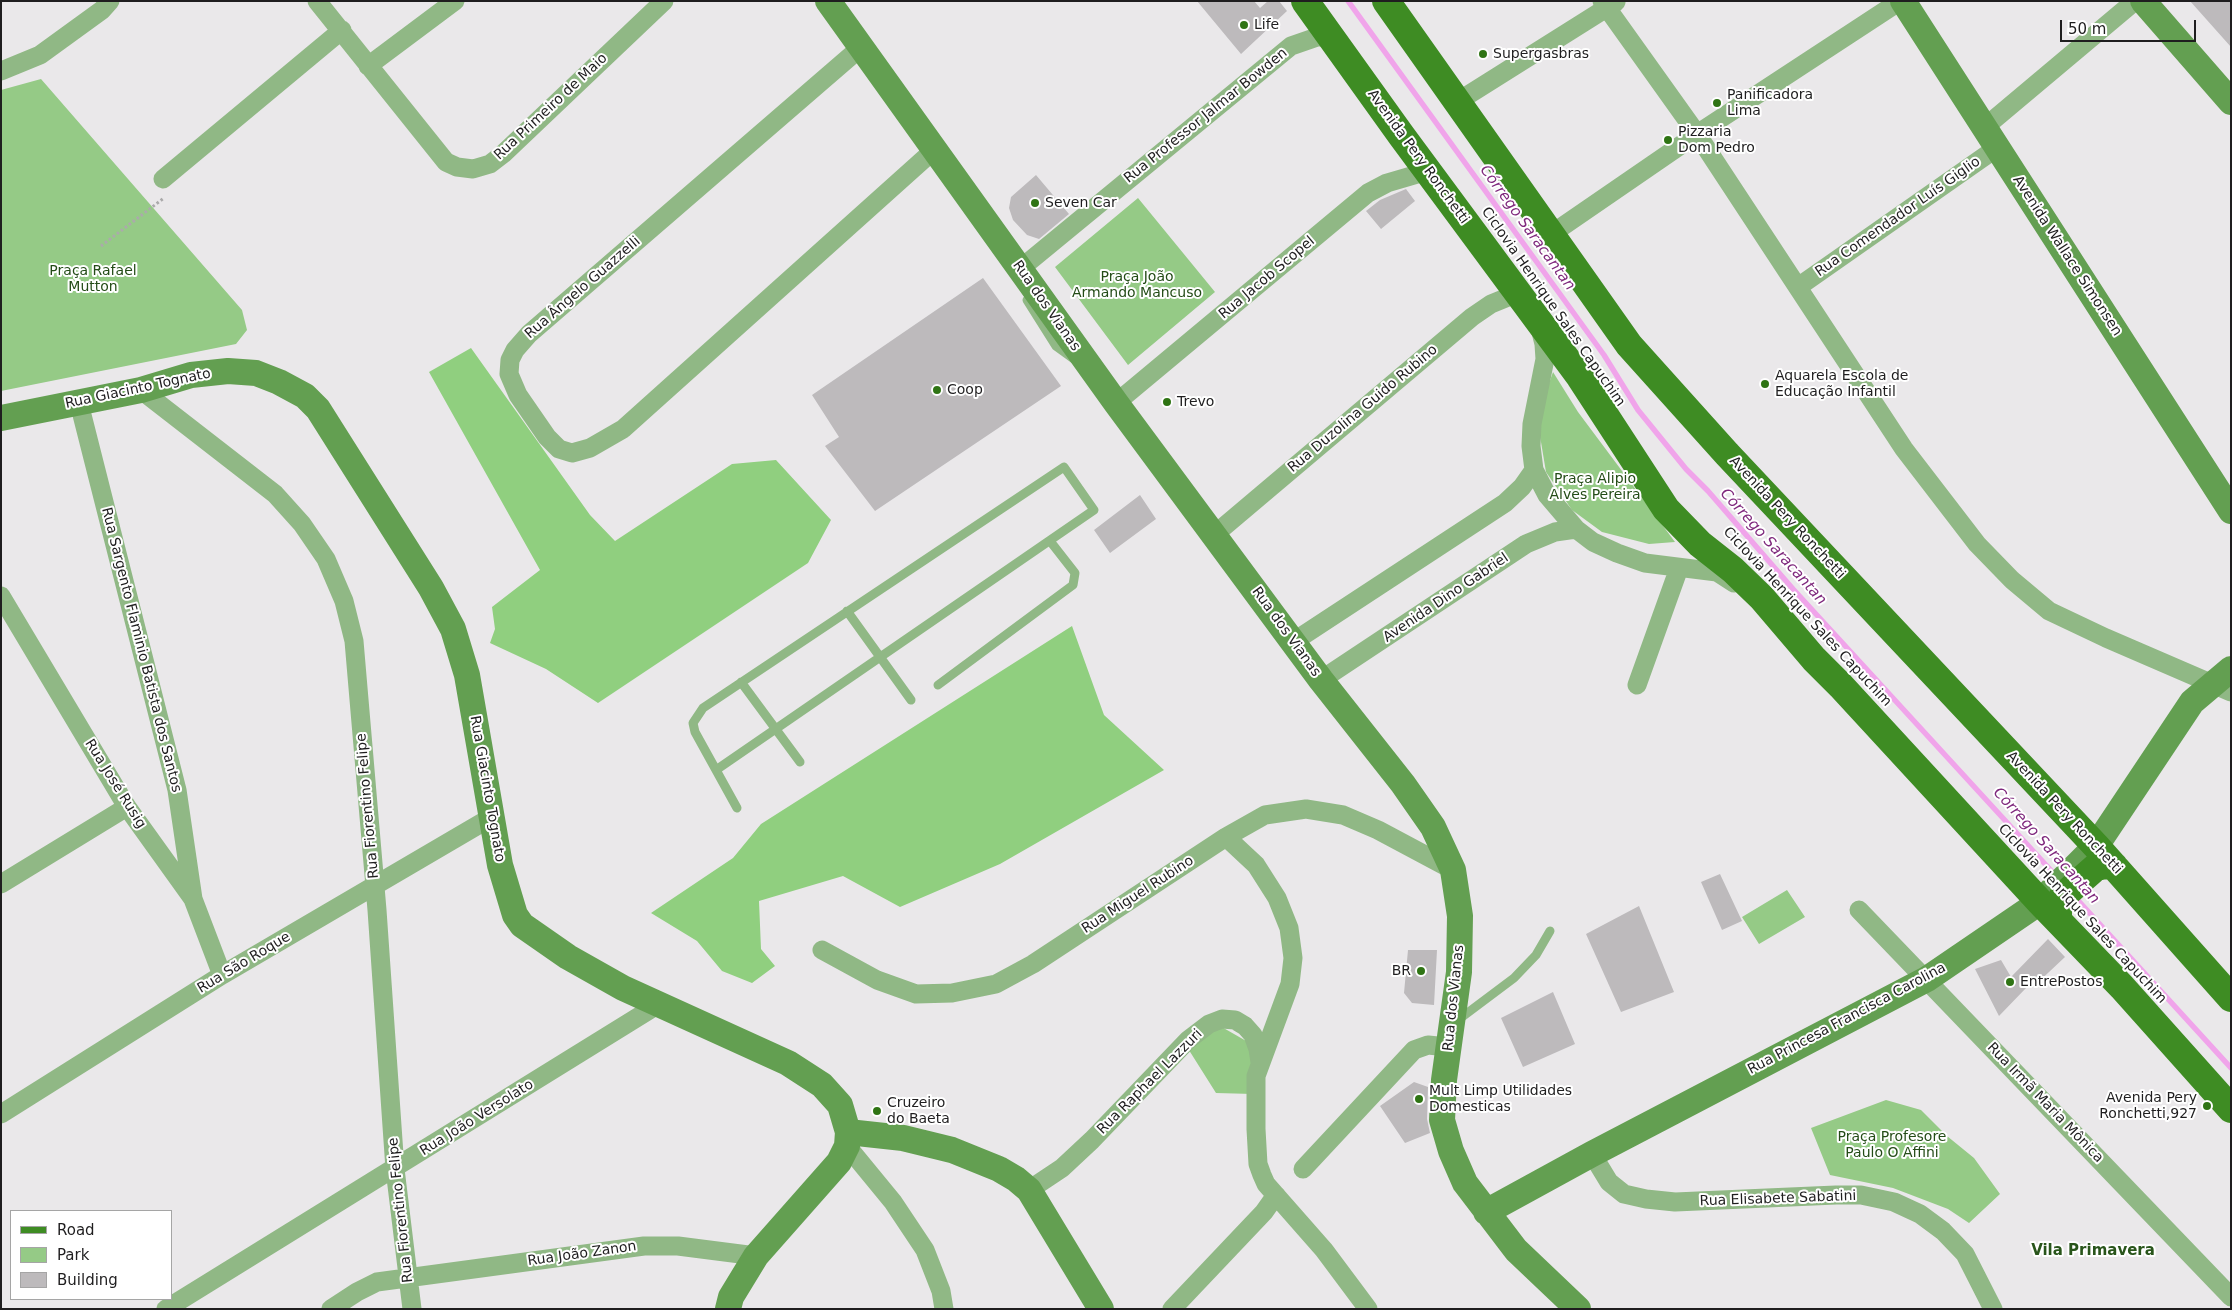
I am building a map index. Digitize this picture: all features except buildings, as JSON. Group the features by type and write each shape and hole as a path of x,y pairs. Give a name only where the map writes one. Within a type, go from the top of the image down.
{"main road":[{"name":"Avenida Pery Ronchetti","path":"1305,1 1580,378 1666,509 1700,544 1733,570 1762,598 1814,660 2053,902 2231,1109"},
{"name":"Avenida Pery Ronchetti","path":"1386,1 1619,332 1644,363 2096,861 2231,998"},
{"path":"2053,902 2096,861"}],"street":[{"path":"4,65 40,55 102,10 110,1"},
{"name":"Rua Primeiro de Maio","path":"316,1 342,30 368,66 446,162 457,167 473,169 490,164 503,154 664,1"},
{"path":"368,66 455,1"},
{"name":"Rua dos Vianas","path":"828,1 934,150 1011,266 1088,365 1321,680 1403,784 1433,827 1453,870 1460,916 1459,972 1450,1036 1442,1120 1451,1151 1465,1183 1486,1212 1528,1263 1578,1309"},
{"path":"1550,235 1697,134 1902,1"},
{"name":"Avenida Wallace Simonsen","path":"1902,1 1992,137 2231,511"},
{"name":"Rua Comendador Luís Giglio","path":"1798,287 1992,137 2135,1"},
{"path":"2143,1 2231,102"},
{"path":"1458,102 1608,4 1697,134 1904,449 1977,544 2012,580 2049,611 2224,682"},
{"path":"163,179 342,30"},
{"name":"Rua Professor Jalmar Bowden","path":"1011,266 1291,46 1304,40 1330,36"},
{"name":"Rua Ângelo Guazzelli","path":"860,48 529,334 515,350 510,360 508,374 518,395 546,437 559,449 572,453 590,448 623,429 934,150"},
{"name":"Rua Jacob Scopel","path":"1116,403 1368,193 1387,183 1428,171"},
{"name":"Avenida Pery Ronchetti","path":"1525,302 1541,331 1545,359 1532,424 1531,446 1534,470 1547,495 1576,529 1593,542 1617,553 1645,563 1717,572 1728,579 1814,660"},
{"name":"Rua Duzolina Guido Rubino","path":"1214,534 1472,317 1491,304 1525,302"},
{"name":"Rua Giacinto Tognato","path":"1,418 141,390 191,375 228,371 256,373 279,382 305,396 318,409 426,581 453,629 467,676 490,818 500,865 515,914 522,925 568,957 623,988 788,1063 822,1084 840,1105 847,1139"},
{"name":"Rua Fiorentino Felipe","path":"141,390 275,494 302,524 326,559 344,601 354,640 395,1169 412,1309"},
{"name":"Rua Sargento Flaminio Batista dos Santos","path":"79,403 176,790 192,899"},
{"path":"1293,642 1505,503 1522,487 1534,470"},
{"name":"Avenida Dino Gabriel","path":"1321,680 1526,544 1555,532 1576,529"},
{"path":"1637,685 1679,568"},
{"name":"Rua José Rusig","path":"1,596 127,807 192,899 222,975"},
{"path":"2096,861 2192,702 2224,682"},
{"path":"1,884 127,807"},
{"name":"Rua Miguel Rubino","path":"822,950 877,980 916,994 952,993 996,984 1033,964 1226,837 1265,815 1306,809 1343,815 1378,830 1453,870"},
{"name":"Rua São Roque","path":"1,1114 222,975 490,818"},
{"path":"1226,837 1256,865 1277,898 1289,928 1292,950 1290,984 1256,1076 1258,1164 1266,1184 1324,1250 1368,1309"},
{"name":"Rua Princesa Francisca Carolina","path":"1486,1212 1592,1154 1927,979 2053,902"},
{"name":"Rua Irmã Maria Mônica","path":"1859,910 2231,1296"},
{"name":"Rua João Versolato","path":"166,1309 659,1004"},
{"name":"Rua Raphael Lazzuri","path":"1030,1190 1062,1168 1092,1140 1188,1040 1209,1024 1222,1019 1235,1020 1245,1026 1258,1049 1260,1062"},
{"path":"1303,1169 1414,1050 1450,1036"},
{"path":"847,1139 903,1138 952,1150 1000,1169 1016,1179 1030,1190 1101,1309"},
{"path":"728,1309 731,1297 756,1256 839,1162 847,1139"},
{"path":"847,1139 925,1250 941,1291 944,1309"},
{"name":"Rua Elisabete Sabatini","path":"1592,1154 1609,1182 1624,1194 1646,1200 1676,1202 1861,1195 1894,1202 1920,1214 1943,1230 1965,1254 1993,1309"},
{"path":"1172,1309 1264,1212 1276,1195"},
{"name":"Rua João Zanon","path":"331,1309 357,1292 378,1282 644,1246 678,1246 756,1256"}],"lane":[{"path":"716,770 1094,510 1064,467 847,610 703,708 693,723 695,732 716,770 737,808"},
{"path":"938,685 1073,585 1075,573 1050,540"},
{"path":"847,610 911,700"},
{"path":"741,682 800,762"},
{"path":"1450,1036 1514,978 1536,955 1550,931"}],"path":[{"path":"101,246 170,192 163,179"}],"green space":[{"name":"Praça Rafael Mutton","path":"41,79 242,310 247,330 236,344 1,391 1,90"},
{"name":"Praça João Armando Mancuso","path":"1138,198 1215,292 1128,365 1055,267"},
{"path":"471,348 590,515 615,541 732,464 776,460 831,520 808,563 598,703 546,669 490,643 495,629 492,607 540,570 429,372"},
{"name":"Praça Alipio Alves Pereira","path":"1553,372 1578,412 1675,542 1649,544 1602,532 1572,510 1546,472 1537,418"},
{"path":"1072,626 1104,715 1164,770 1000,864 900,907 843,876 759,901 761,949 775,966 752,983 722,971 697,941 651,913 733,858 761,824"},
{"path":"1787,890 1805,917 1759,944 1742,917"},
{"path":"1220,1026 1248,1042 1256,1073 1253,1094 1216,1093 1187,1047"},
{"name":"Praça Profesore Paulo O Affini","path":"1886,1100 1921,1110 1947,1136 1974,1158 2000,1194 1969,1223 1948,1209 1893,1188 1830,1175 1811,1128"}],"waterway":[{"name":"Córrego Saracantan","path":"1348,1 1604,355 1638,410 1686,469 1708,491 1793,589 2056,876"},
{"name":"Córrego Saracantan","path":"2074,896 2231,1068"}],"place":[{"name":"Life","path":"1244,25"},
{"name":"Supergasbras","path":"1483,54"},
{"name":"Panificadora Lima","path":"1717,103"},
{"name":"Pizzaria Dom Pedro","path":"1668,140"},
{"name":"Seven Car","path":"1035,203"},
{"name":"Aquarela Escola de Educação Infantil","path":"1765,384"},
{"name":"Coop","path":"937,390"},
{"name":"Trevo","path":"1167,402"},
{"name":"BR","path":"1421,971"},
{"name":"EntrePostos","path":"2010,982"},
{"name":"Mult Limp Utilidades Domesticas","path":"1419,1099"},
{"name":"Avenida Pery Ronchetti,927","path":"2207,1106"},
{"name":"Cruzeiro do Baeta","path":"877,1111"}],"district":[{"name":"Vila Primavera","path":"2093,1251"}]}
